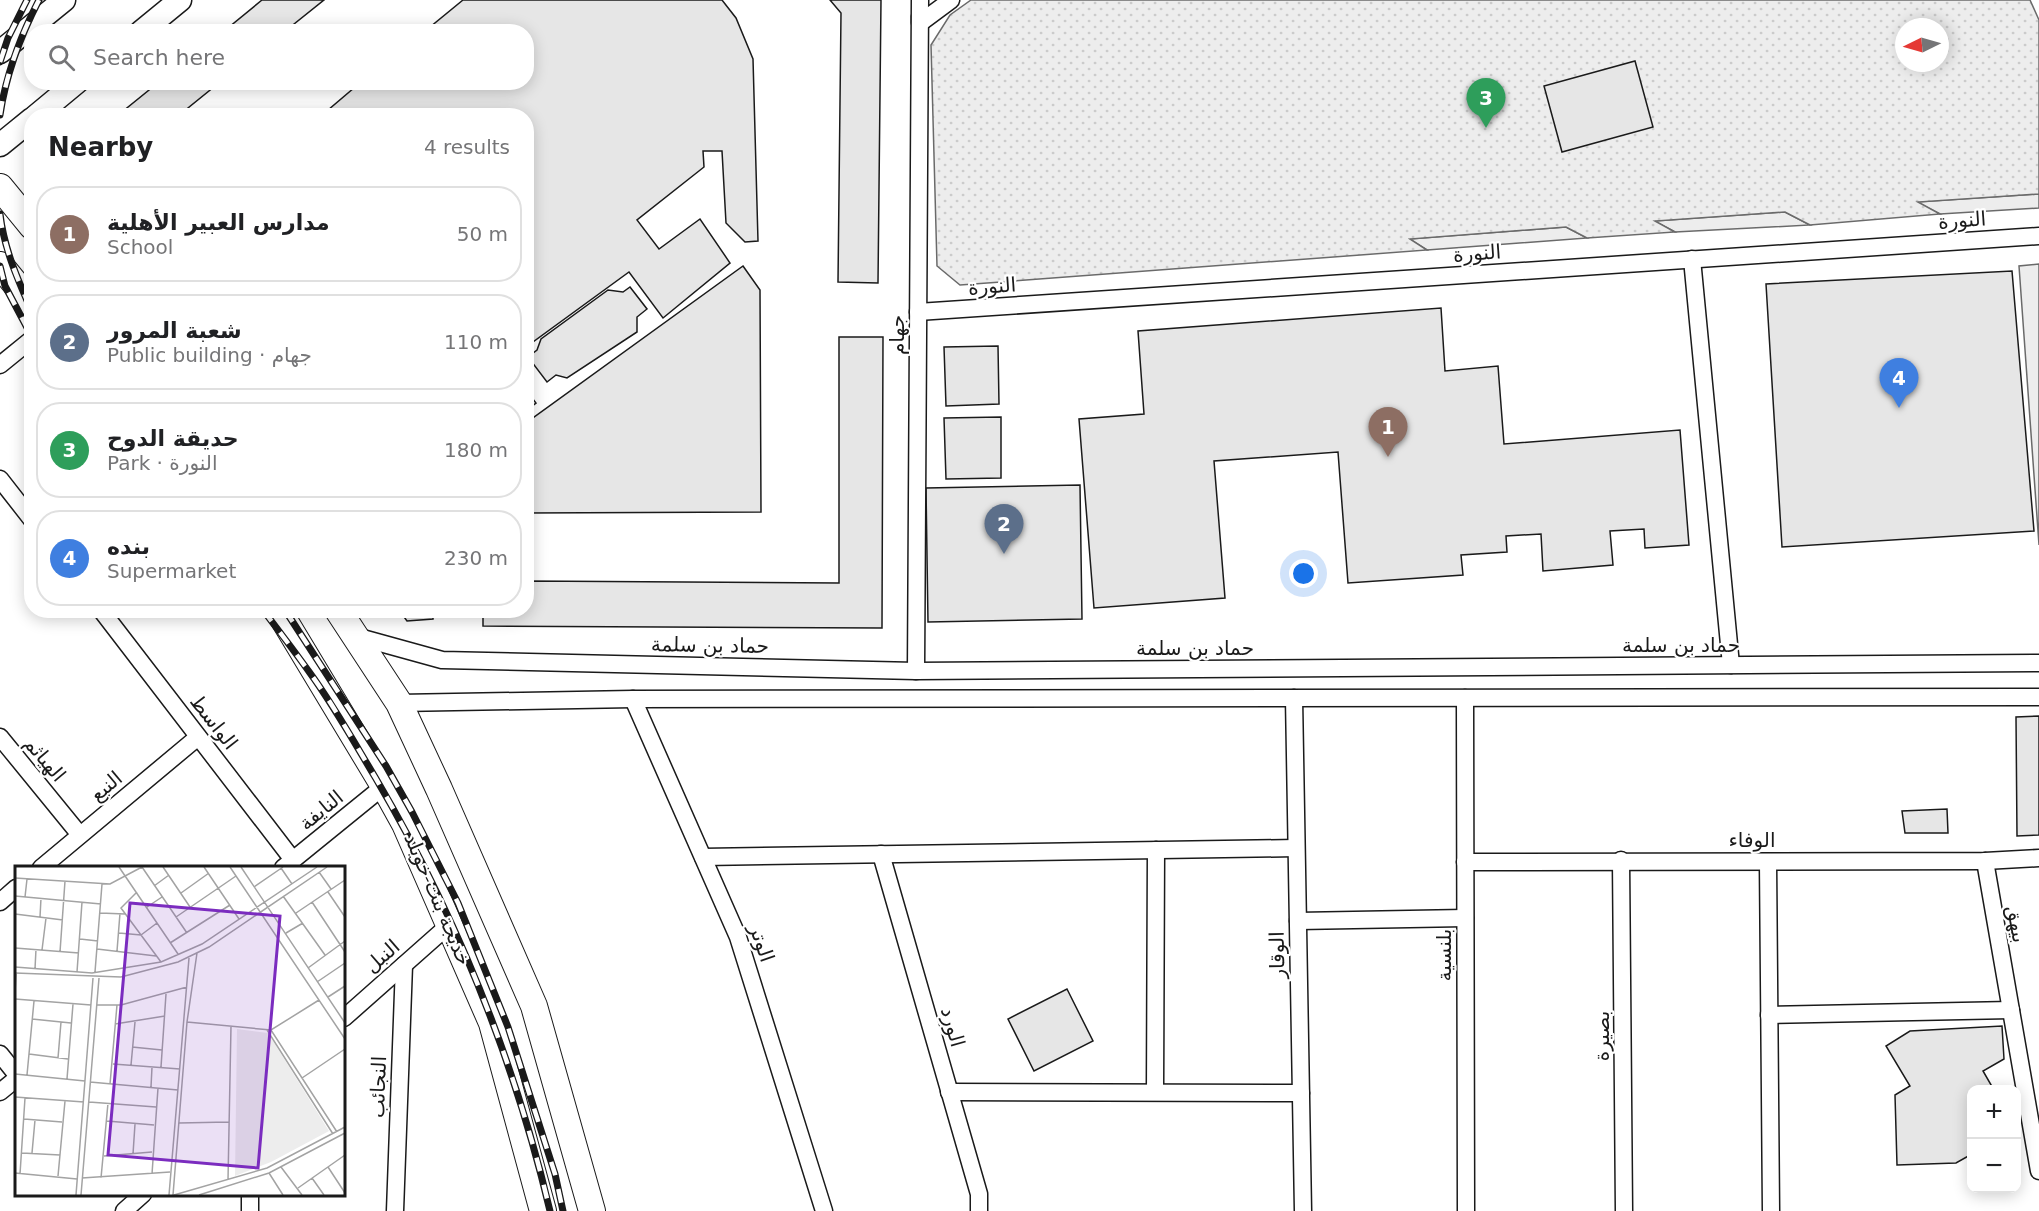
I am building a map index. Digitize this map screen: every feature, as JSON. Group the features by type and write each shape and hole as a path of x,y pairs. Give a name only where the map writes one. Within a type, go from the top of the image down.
{"main road":[{"path":"34,24 64,0"},
{"path":"151,24 180,0"},
{"path":"0,52 24,32"},
{"path":"46,108 67,90"},
{"path":"0,145 24,126"},
{"path":"0,187 24,216"},
{"path":"0,265 24,294"},
{"name":"خديجة بنت خويلد","path":"283,618 405,824 492,1023 543,1211"},
{"path":"343,618 399,703 534,1006 592,1211"}],"street":[{"path":"920,0 920,23 951,0"},
{"name":"جهام","path":"916,670 920,0"},
{"name":"النورة","path":"918,312 2039,236"},
{"path":"1692,259 1731,665"},
{"path":"0,365 24,346"},
{"path":"0,479 24,510"},
{"name":"الواسط","path":"107,618 198,737 288,864"},
{"name":"حماد بن سلمة","path":"355,636 442,660 916,670 2039,663"},
{"path":"399,703 633,699 2039,697"},
{"name":"الوقار","path":"1294,698 1303,1211"},
{"name":"بلنسية","path":"1465,698 1466,1211"},
{"name":"الوتر","path":"633,699 738,936 824,1211"},
{"name":"النبع","path":"42,866 198,737"},
{"name":"الهياثم","path":"0,738 80,835"},
{"name":"النايفة","path":"288,864 384,786"},
{"path":"703,857 1296,848"},
{"path":"1155,1092 1156,850"},
{"name":"الورد","path":"881,854 979,1194 980,1211"},
{"name":"الوفاء","path":"1465,862 1985,861 2039,858"},
{"name":"بصيرة","path":"1621,860 1624,1211"},
{"name":"بيهق","path":"1985,861 2039,1171"},
{"path":"1768,862 1771,1211"},
{"path":"0,902 15,889"},
{"path":"1298,921 1465,918"},
{"name":"النبل","path":"345,1017 449,925"},
{"name":"النجائب","path":"395,1211 404,965"},
{"path":"1769,1015 2011,1010"},
{"path":"0,1054 15,1075"},
{"path":"0,1092 15,1077"},
{"path":"950,1092 1301,1093"},
{"path":"124,1211 141,1196"}],"shaded area":[{"path":"971,0 2030,0 2039,20 2039,194 1918,202 1940,214 1810,225 1785,212 1655,221 1675,232 1587,238 1566,227 1410,239 1427,250 960,285 937,266 931,45 950,15"},
{"path":"2039,194 2039,208 1940,214 1916,202"},
{"path":"1785,212 1810,225 1675,232 1654,221"},
{"path":"1566,227 1587,238 1427,250 1409,239"},
{"path":"2039,264 2039,545 2019,266"}],"building":[{"path":"262,0 324,0 294,24 233,24"},
{"path":"463,0 722,0 736,18 753,59 758,241 745,242 726,223 722,151 703,151 704,167 637,220 659,249 700,219 730,263 663,318 629,272 534,341 534,108 330,108 352,90 534,90 534,24 434,24"},
{"path":"830,0 881,0 878,283 838,282 841,13"},
{"path":"1635,61 1653,127 1562,152 1544,86"},
{"path":"149,90 210,90 188,108 127,108"},
{"path":"743,266 760,290 761,512 534,513 534,417"},
{"path":"2012,271 2034,531 1782,547 1766,284"},
{"path":"630,287 647,309 637,317 637,332 567,378 556,375 547,382 534,365 534,352 541,339 608,290 623,292"},
{"path":"1441,308 1445,371 1498,366 1504,444 1680,430 1689,545 1645,548 1644,529 1610,531 1613,565 1543,571 1541,534 1506,536 1507,552 1461,555 1463,575 1348,583 1338,452 1214,461 1225,598 1094,608 1079,419 1144,414 1138,331"},
{"path":"839,337 883,337 882,628 483,626 483,618 534,618 534,581 839,583"},
{"path":"998,346 999,404 946,406 944,347"},
{"path":"1001,417 1001,478 946,479 944,418"},
{"path":"1080,485 1082,619 928,622 926,488"},
{"path":"405,618 433,618 433,619 407,621"},
{"path":"2039,716 2039,835 2017,836 2016,717"},
{"path":"1947,809 1948,833 1905,833 1902,811"},
{"path":"1067,989 1093,1041 1034,1071 1008,1019"},
{"path":"2002,1026 2004,1059 1983,1071 1991,1085 1967,1085 1967,1157 1956,1163 1897,1165 1895,1095 1910,1086 1886,1046 1910,1031"}],"railway":[{"path":"0,62 8,38 27,0"},
{"path":"28,24 39,0"},
{"path":"0,115 6,85 24,33"},
{"path":"0,214 8,252 24,293"},
{"path":"0,266 5,286 24,322"},
{"path":"269,618 336,711 404,828 431,881 456,934 500,1042 519,1098 550,1211"},
{"path":"290,618 386,766 458,903 508,1027 555,1174 563,1211"}],"place":[{"name":"حديقة الدوح","path":"1486,128"},
{"name":"بنده","path":"1899,408"},
{"name":"مدارس العبير الأهلية","path":"1388,457"},
{"name":"شعبة المرور","path":"1004,554"}]}
